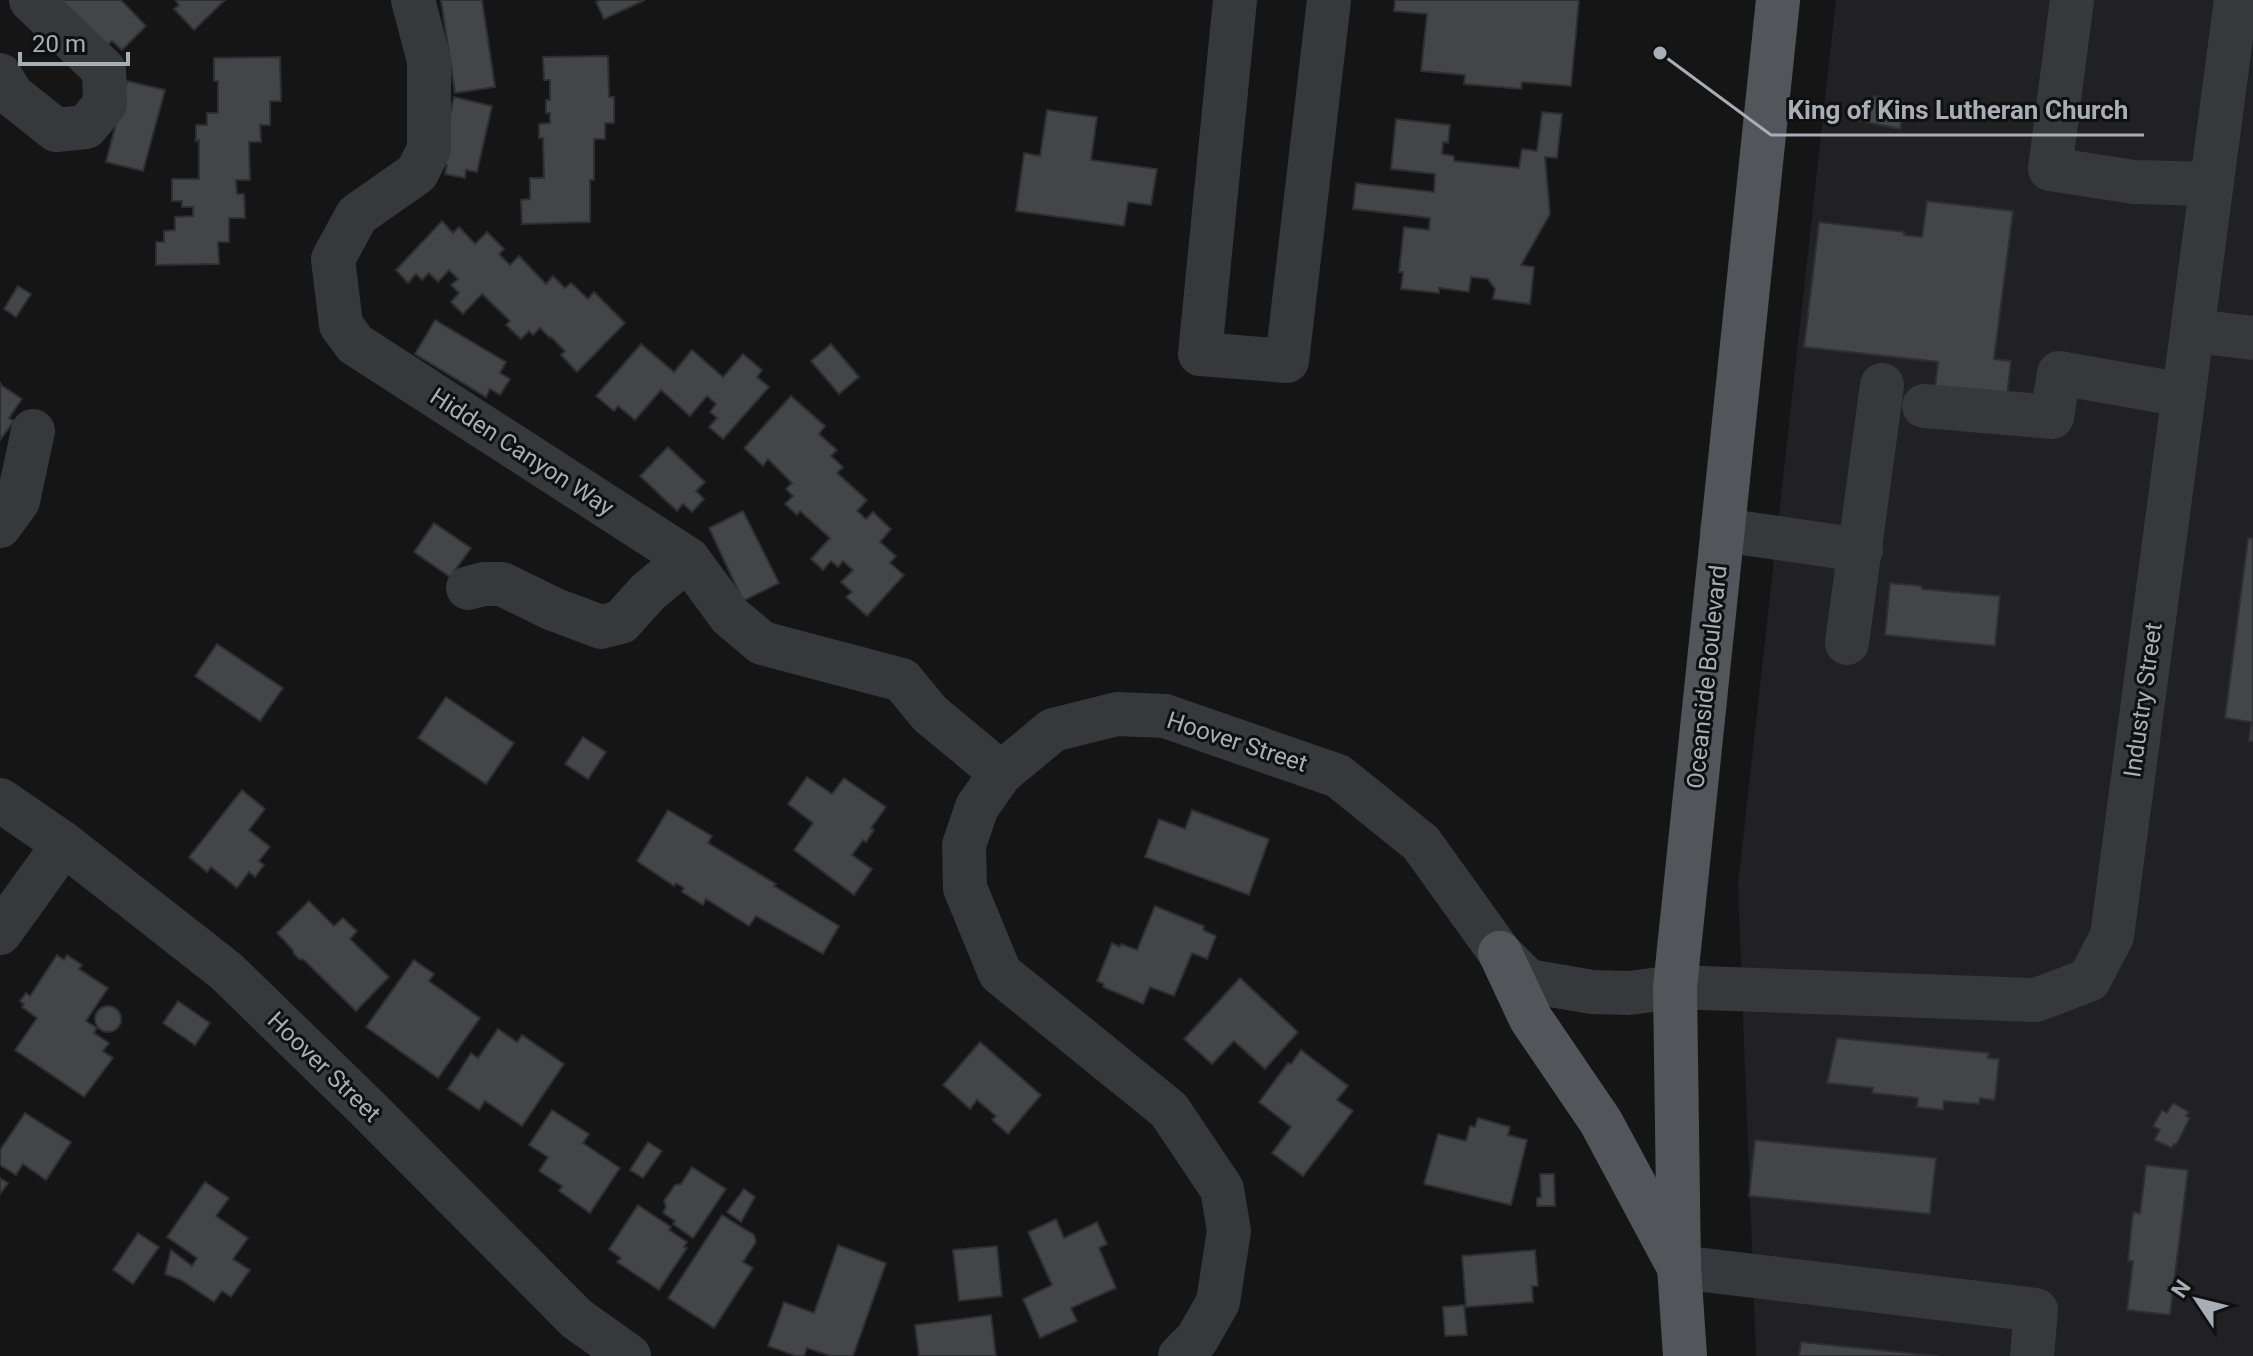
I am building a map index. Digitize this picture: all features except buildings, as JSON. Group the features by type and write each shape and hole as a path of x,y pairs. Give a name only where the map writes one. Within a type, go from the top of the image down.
{"main road":[{"name":"Oceanside Boulevard","path":"1685,1356 1679,1267 1675,987 1778,0"},
{"path":"1500,953 1531,1019 1601,1122 1679,1267"}],"street":[{"path":"0,75 12,95 56,130 86,127 105,104 104,70 31,0"},
{"name":"Hidden Canyon Way","path":"413,0 429,61 429,149 417,173 357,215 333,259 341,325 355,344 688,559 730,616 762,643 902,680 930,714 1001,773"},
{"path":"1235,0 1200,354 1287,361 1329,0"},
{"path":"2072,0 2050,169 2134,182 2211,184"},
{"name":"Industry Street","path":"1675,987 2036,1000 2089,980 2112,936 2236,0"},
{"path":"2193,331 2253,338"},
{"path":"1924,406 2052,417 2059,373 2183,395"},
{"path":"1847,643 1882,385"},
{"path":"0,526 18,501 33,431"},
{"path":"1722,530 1861,550"},
{"path":"468,588 502,584 553,609 601,627 621,622 648,592 688,559"},
{"name":"Hoover Street","path":"1180,1356 1197,1339 1218,1302 1229,1231 1222,1189 1169,1110 1000,973 965,888 964,845 977,807 1001,773 1053,730 1117,714 1165,716 1338,776 1421,843 1500,953 1528,981 1592,992 1629,993 1675,987"},
{"name":"Hoover Street","path":"0,800 64,844 226,971 577,1319 629,1356"},
{"path":"0,933 64,844"},
{"path":"1679,1267 2036,1310 2032,1356"}],"shaded area":[{"path":"1836,0 2253,0 2253,1356 1756,1356 1738,885"}],"place":[{"name":"King of Kins Lutheran Church","path":"1660,53"}]}
